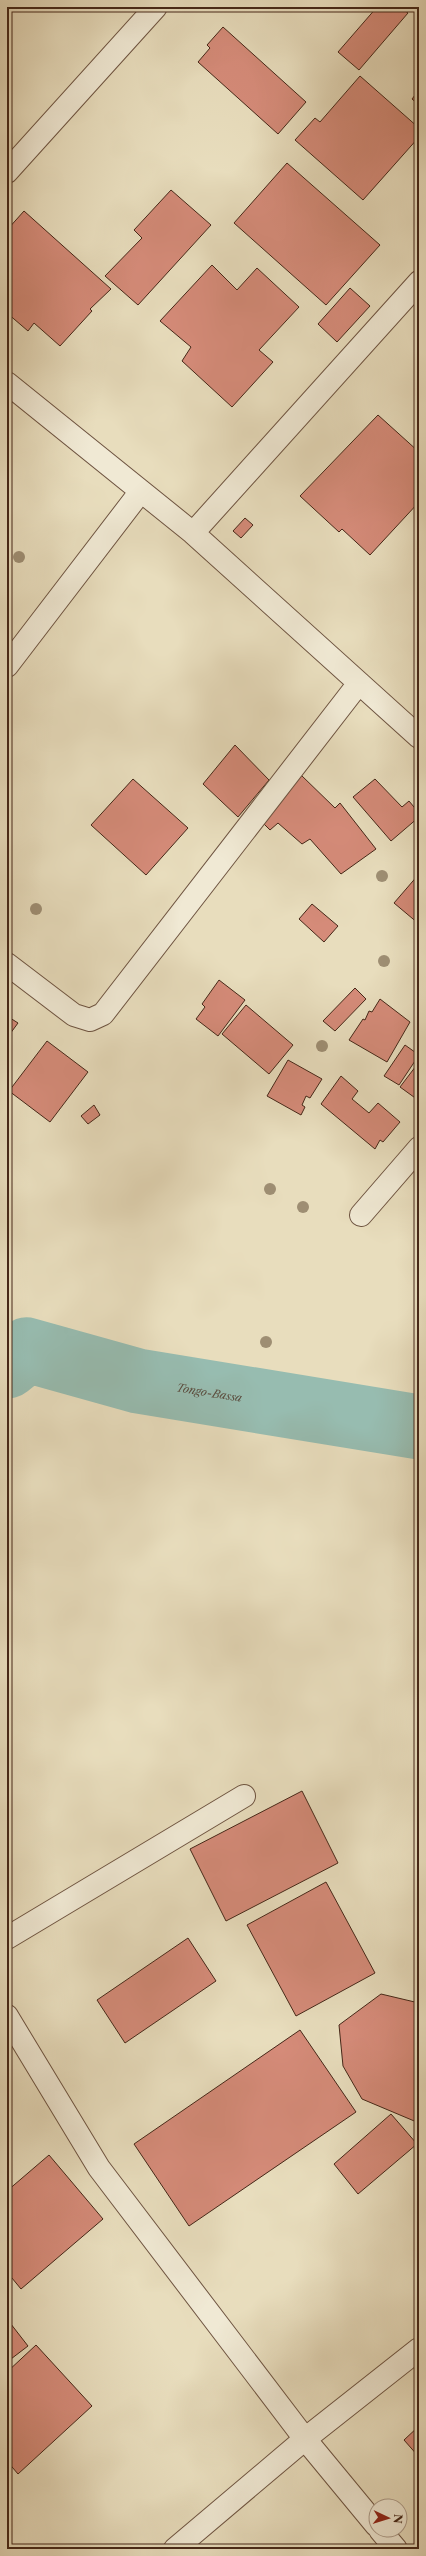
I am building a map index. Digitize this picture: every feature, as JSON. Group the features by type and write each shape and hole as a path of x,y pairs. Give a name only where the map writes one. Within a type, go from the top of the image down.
{"street":[{"path":"7,172 156,7"},
{"path":"193,533 419,282"},
{"path":"7,383 193,533 419,737"},
{"path":"7,666 141,491"},
{"path":"7,964 74,1015 90,1020 102,1014 359,683"},
{"path":"361,1215 418,1151"},
{"path":"7,1938 244,1796"},
{"path":"7,2016 99,2168 305,2438 368,2515"},
{"path":"175,2549 305,2438 419,2349"},
{"path":"387,2538 396,2549"}],"building":[{"path":"377,7 400,7 408,13 359,70 338,52"},
{"path":"223,27 306,102 278,134 198,62 210,48 207,45"},
{"path":"360,76 419,128 419,137 363,200 295,140 315,118 320,122"},
{"path":"419,90 419,105 412,99"},
{"path":"287,163 380,245 326,305 234,223"},
{"path":"171,190 211,225 138,305 105,276 142,238 134,230"},
{"path":"24,211 111,289 90,309 92,311 60,346 34,323 28,331 7,313 7,230"},
{"path":"212,265 237,290 257,268 299,307 259,350 273,362 232,407 182,361 191,347 160,321"},
{"path":"350,288 370,306 337,342 318,324"},
{"path":"378,415 419,452 419,502 370,555 342,529 339,532 300,496"},
{"path":"245,518 253,525 241,538 233,531"},
{"path":"235,745 269,780 238,817 203,784"},
{"path":"301,775 335,808 340,803 376,849 341,874 310,839 302,844 278,823 270,830 258,818"},
{"path":"133,779 188,828 146,875 91,825"},
{"path":"375,779 402,807 409,801 419,813 419,817 391,841 353,797"},
{"path":"419,874 419,924 394,903"},
{"path":"312,904 338,926 324,942 299,919"},
{"path":"219,980 245,1000 218,1036 196,1019 205,1007 202,1004"},
{"path":"355,988 366,999 335,1031 323,1021"},
{"path":"380,999 410,1022 387,1062 349,1040 363,1019 365,1020 369,1011 372,1012"},
{"path":"246,1005 293,1045 269,1074 222,1034"},
{"path":"7,1016 18,1023 7,1038"},
{"path":"47,1041 88,1072 50,1122 9,1091"},
{"path":"405,1045 419,1055 399,1085 384,1076"},
{"path":"288,1060 322,1079 310,1098 306,1096 302,1105 305,1107 301,1115 267,1096"},
{"path":"419,1062 419,1098 418,1100 400,1087"},
{"path":"341,1076 358,1091 352,1099 369,1113 378,1103 400,1122 383,1142 380,1140 375,1149 321,1104"},
{"path":"94,1105 100,1115 88,1124 81,1116"},
{"path":"302,1791 338,1863 226,1921 190,1849"},
{"path":"326,1882 375,1973 296,2016 247,1925"},
{"path":"188,1938 216,1981 125,2043 97,2000"},
{"path":"381,1994 419,2003 419,2123 362,2099 343,2066 339,2025"},
{"path":"300,2030 356,2112 189,2226 134,2144"},
{"path":"391,2114 417,2144 358,2194 334,2164"},
{"path":"49,2155 103,2219 21,2289 7,2272 7,2191"},
{"path":"7,2319 28,2346 7,2362"},
{"path":"36,2345 92,2406 18,2474 7,2461 7,2372"},
{"path":"419,2426 419,2457 404,2440"}],"waterway":[{"name":"Tongo-Bassa","path":"7,1366 27,1350 138,1381 419,1427"}]}
